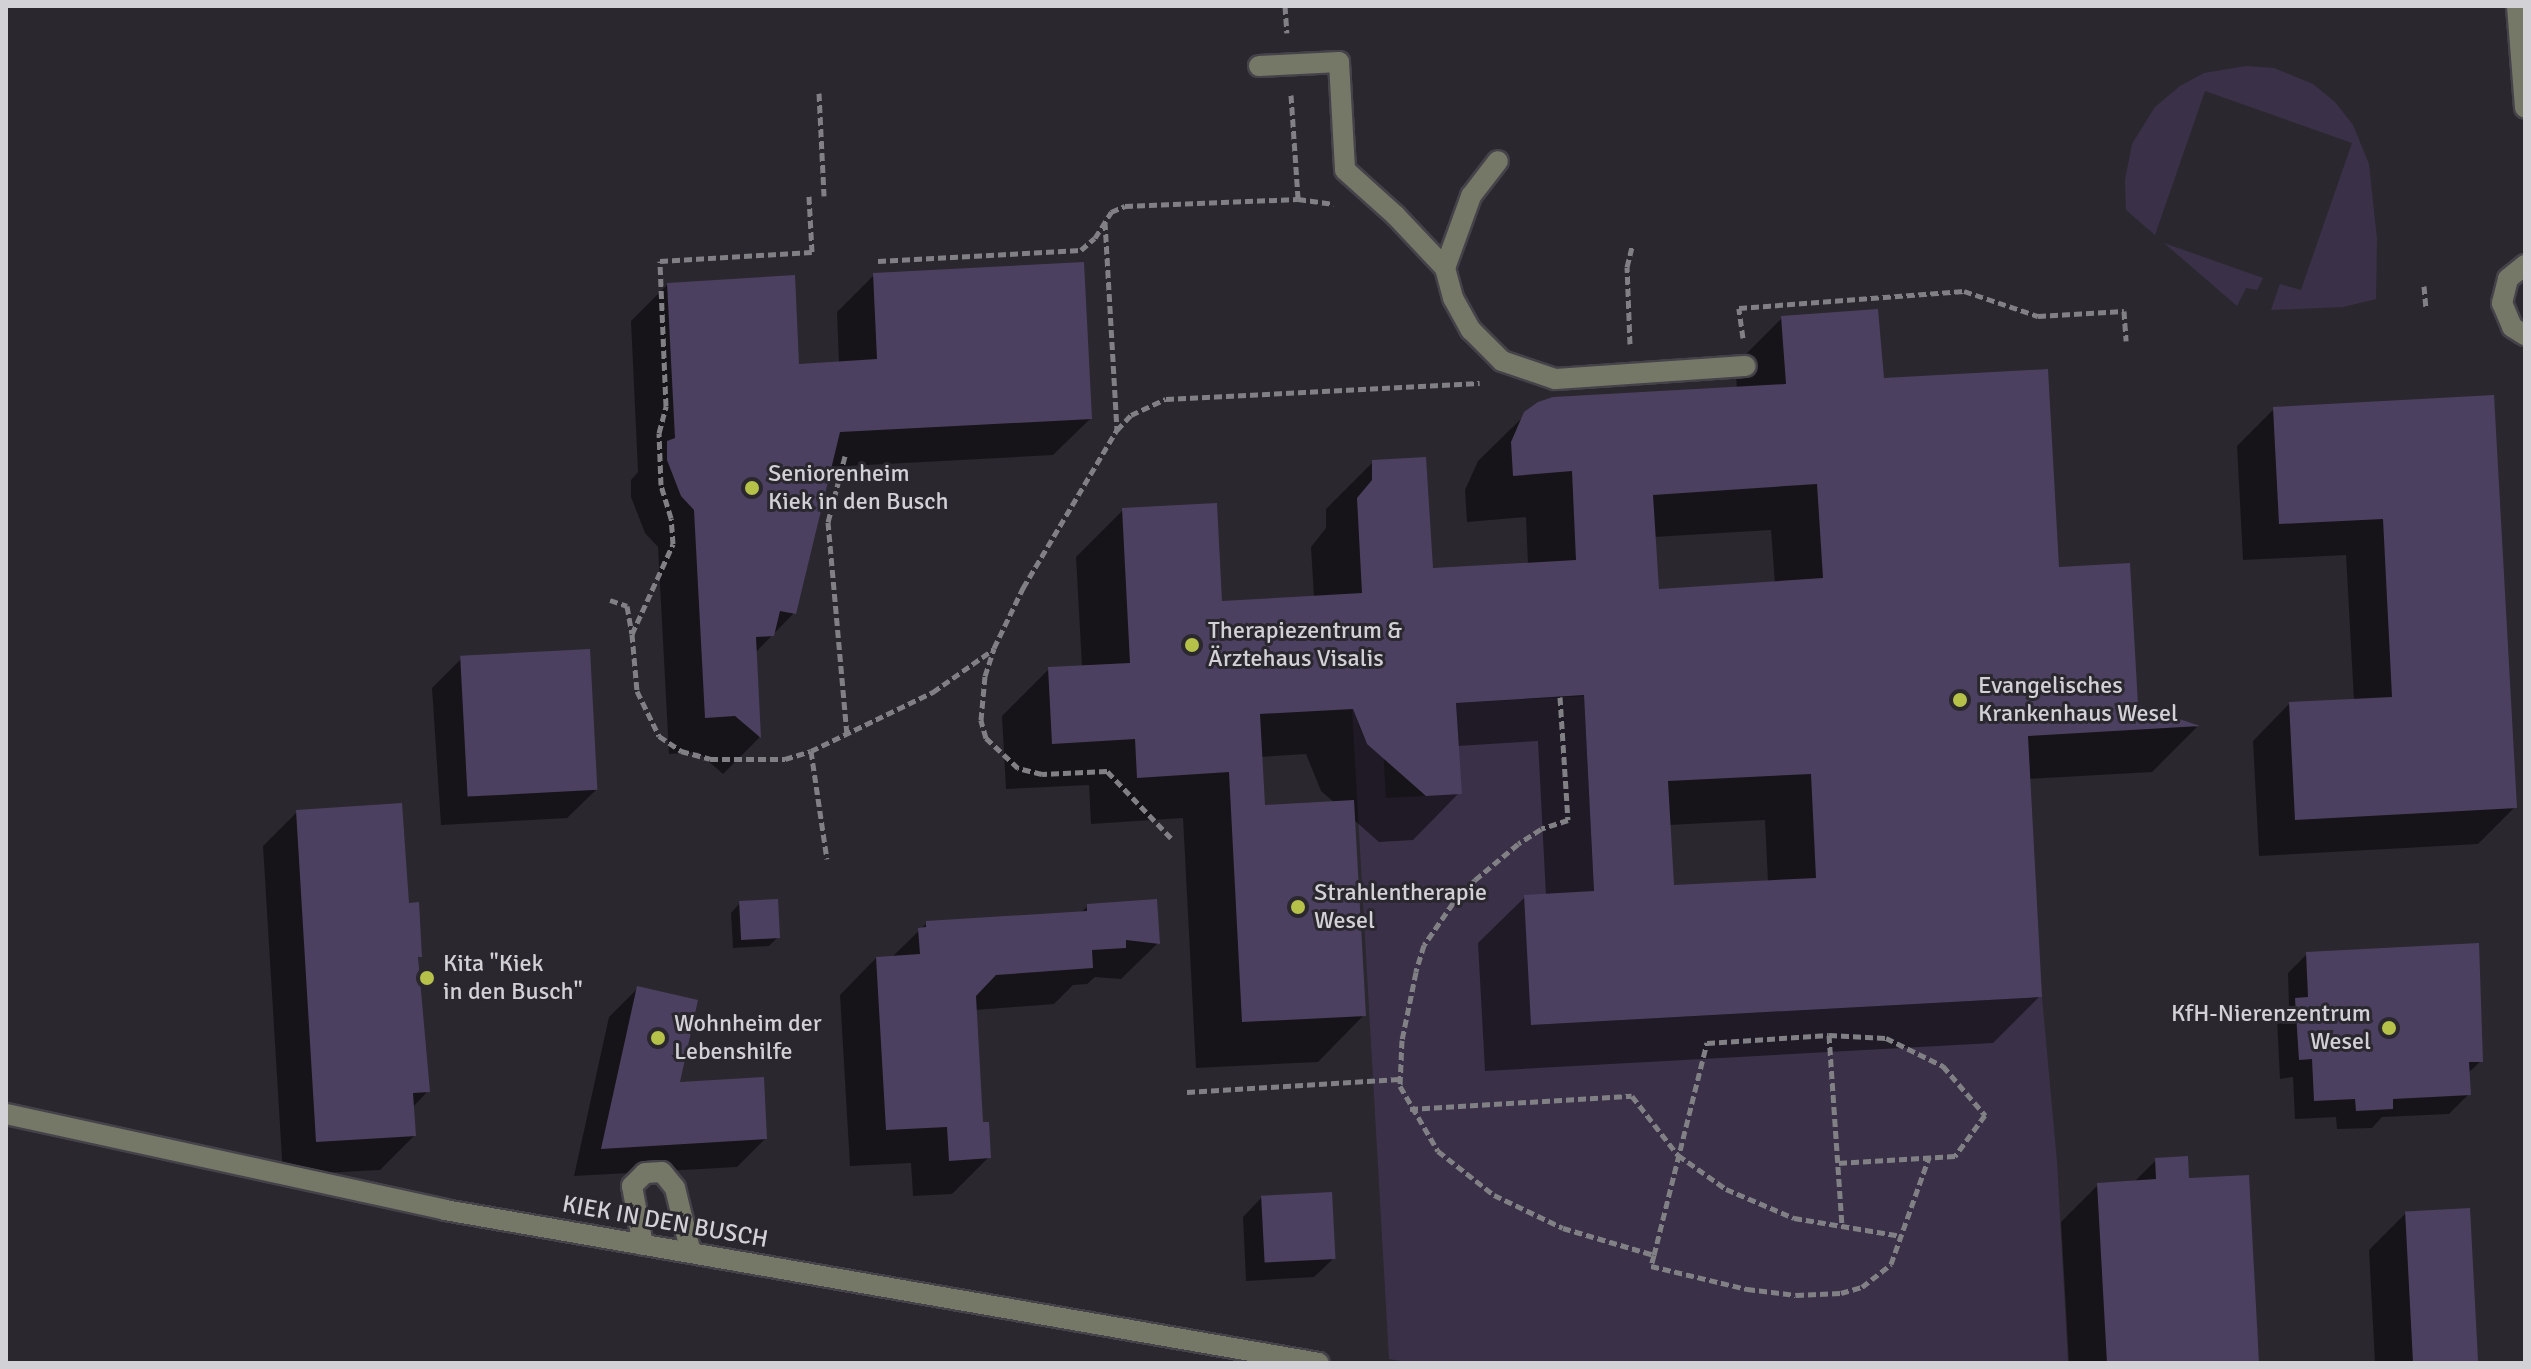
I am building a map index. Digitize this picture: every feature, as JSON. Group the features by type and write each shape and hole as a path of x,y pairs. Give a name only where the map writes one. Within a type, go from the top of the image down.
{"street":[{"path":"2517,6 2525,108"},
{"path":"1259,66 1339,62 1345,170 1396,216 1445,268 1453,298 1471,330 1502,361 1555,379 1746,366"},
{"path":"1445,268 1471,196 1498,161"},
{"path":"2525,265 2508,279 2502,303 2512,327 2525,335"},
{"name":"KIEK IN DEN BUSCH","path":"6,1114 445,1210 1319,1363"},
{"path":"643,1245 632,1186 645,1173 662,1172 675,1188 691,1253"}],"path":[{"path":"1285,6 1298,199"},
{"path":"819,93 824,196"},
{"path":"632,634 673,544 671,518 661,485 659,433 666,406 660,261 812,252 809,196"},
{"path":"878,261 1081,250 1095,238 1111,212 1125,206 1298,199 1337,205"},
{"path":"1105,221 1117,430"},
{"path":"1628,297 1627,267 1632,247"},
{"path":"2424,286 2426,307"},
{"path":"1746,366 1739,308 1964,291 2038,316 2124,311 2126,341"},
{"path":"1171,838 1107,771 1042,774 1018,768 1003,758 986,738 981,720 985,676 994,648 1023,588 1117,430 1131,415 1166,399 1471,383"},
{"path":"845,456 828,522 847,734"},
{"path":"610,600 627,606 637,691 659,736 681,751 710,759 785,759 811,751 933,692 994,648"},
{"path":"1560,697 1568,820 1541,829 1493,862 1453,903 1424,945 1408,1004 1400,1079 1410,1109 1438,1151 1494,1195 1563,1228 1654,1255"},
{"path":"811,751 827,859"},
{"path":"1837,1163 1929,1157 1955,1156 1985,1115 1943,1066 1903,1044 1865,1034 1707,1043 1651,1266 1772,1293 1820,1295 1862,1287 1880,1276 1891,1264 1929,1157"},
{"path":"1829,1035 1842,1227"},
{"path":"1187,1092 1400,1079"},
{"path":"1410,1109 1632,1096 1678,1155 1726,1189 1794,1218 1902,1236"}],"shaded area":[{"path":"2246,66 2274,68 2313,84 2335,102 2353,125 2369,164 2377,239 2376,299 2343,307 2271,310 2280,284 2301,290 2352,143 2205,91 2155,235 2126,210 2125,180 2132,144 2155,107 2180,86 2204,73"},
{"path":"2164,243 2263,278 2257,290 2246,288 2237,306"},
{"path":"1584,696 1594,891 1532,1025 2042,997 2057,1162 2068,1363 1412,1363 1389,1359 1352,709 1357,709 1359,727 1367,744 1383,747 1386,798 1461,794 1456,703"}],"building":[{"name":"Seniorenheim Kiek in den Busch","path":"1084,262 1092,419 840,432 796,614 780,611 774,636 756,637 761,738 735,716 705,718 694,510 681,496 667,460 667,441 675,438 667,283 795,275 799,364 877,359 873,273"},
{"name":"Evangelisches Krankenhaus Wesel","path":"1878,309 1884,378 2048,369 2059,567 2130,563 2138,705 2200,726 2028,736 2042,997 1531,1025 1524,895 1594,891 1584,695 1456,703 1462,794 1426,796 1367,744 1353,709 1260,714 1265,805 1354,800 1366,1016 1242,1022 1229,772 1137,778 1135,739 1052,744 1048,667 1130,663 1122,508 1217,503 1222,601 1362,593 1357,498 1372,480 1372,460 1426,457 1433,568 1576,560 1572,471 1513,476 1511,442 1524,412 1538,402 1553,397 1786,384 1781,316","holes":["1817,484 1823,578 1659,589 1653,495","1811,774 1816,878 1674,885 1668,781"]},
{"path":"2494,395 2517,808 2295,820 2289,702 2392,697 2383,519 2279,524 2273,407"},
{"path":"590,649 597,790 468,797 460,656"},
{"path":"402,803 409,903 419,902 422,957 418,957 430,1092 413,1093 416,1136 316,1142 296,810"},
{"path":"778,899 780,938 741,940 739,901"},
{"path":"1157,899 1160,944 1126,940 1126,948 1092,950 1093,968 996,975 976,996 983,1122 989,1122 991,1158 949,1161 947,1127 886,1130 876,957 920,954 918,928 926,927 926,921 1087,911 1087,904"},
{"name":"KfH-Nierenzentrum Wesel","path":"2479,943 2483,1062 2469,1062 2471,1095 2393,1099 2393,1109 2356,1111 2355,1099 2314,1101 2312,1059 2299,1060 2295,998 2308,997 2306,952"},
{"name":"Wohnheim der Lebenshilfe","path":"637,986 698,1000 680,1082 764,1077 767,1139 601,1149"},
{"path":"2188,1156 2189,1178 2249,1175 2259,1363 2107,1363 2097,1183 2156,1179 2155,1158"},
{"path":"1332,1192 1336,1259 1265,1263 1261,1196"},
{"path":"2470,1208 2478,1363 2413,1363 2405,1211"}],"place":[{"name":"Seniorenheim Kiek in den Busch","path":"752,488"},
{"name":"Therapiezentrum & Ärztehaus Visalis","path":"1192,645"},
{"name":"Evangelisches Krankenhaus Wesel","path":"1960,700"},
{"name":"Strahlentherapie Wesel","path":"1298,907"},
{"name":"Kita \"Kiek in den Busch\"","path":"427,978"},
{"name":"KfH-Nierenzentrum Wesel","path":"2389,1028"},
{"name":"Wohnheim der Lebenshilfe","path":"658,1038"}]}
